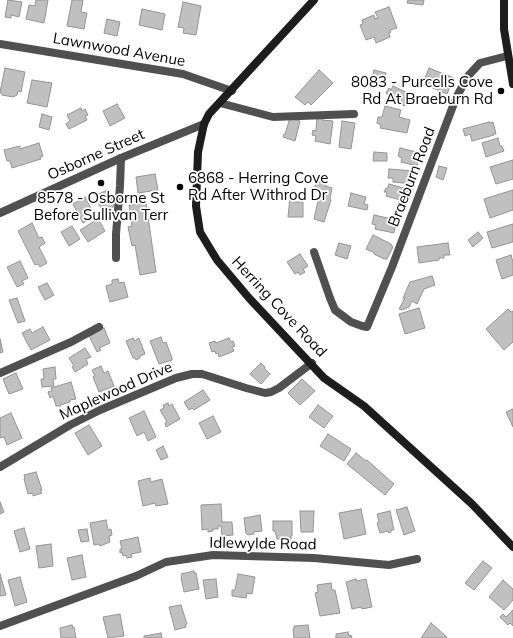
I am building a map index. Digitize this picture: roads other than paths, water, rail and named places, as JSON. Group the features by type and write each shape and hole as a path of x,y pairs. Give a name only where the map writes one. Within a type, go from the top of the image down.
{"main road":[{"name":"Herring Cove Road","path":"314,0 232,91 209,114 204,124 198,152 196,206 200,232 217,260 254,304 324,378 364,406 472,504 513,547"},
{"path":"504,0 504,29 513,84"}],"street":[{"name":"Lawnwood Avenue","path":"0,44 183,74 232,91"},
{"name":"Braeburn Road","path":"314,252 334,307 342,316 366,327 392,267 456,98 468,76 480,63 508,56"},
{"path":"220,103 273,117 354,114"},
{"name":"Osborne Street","path":"0,213 121,158 204,124"},
{"path":"116,258 121,158"},
{"path":"0,373 71,342 99,327"},
{"name":"Maplewood Drive","path":"0,467 70,425 94,413 176,378 192,374 202,374 265,393 279,388 312,364"},
{"name":"Idlewylde Road","path":"0,626 136,576 166,562 213,555 314,558 389,565 417,559"}],"place":[{"name":"8083 - Purcells Cove Rd At Braeburn Rd","path":"501,91"},
{"name":"8578 - Osborne St Before Sullivan Terr","path":"101,183"},
{"name":"6868 - Herring Cove Rd After Withrod Dr","path":"180,187"}]}
